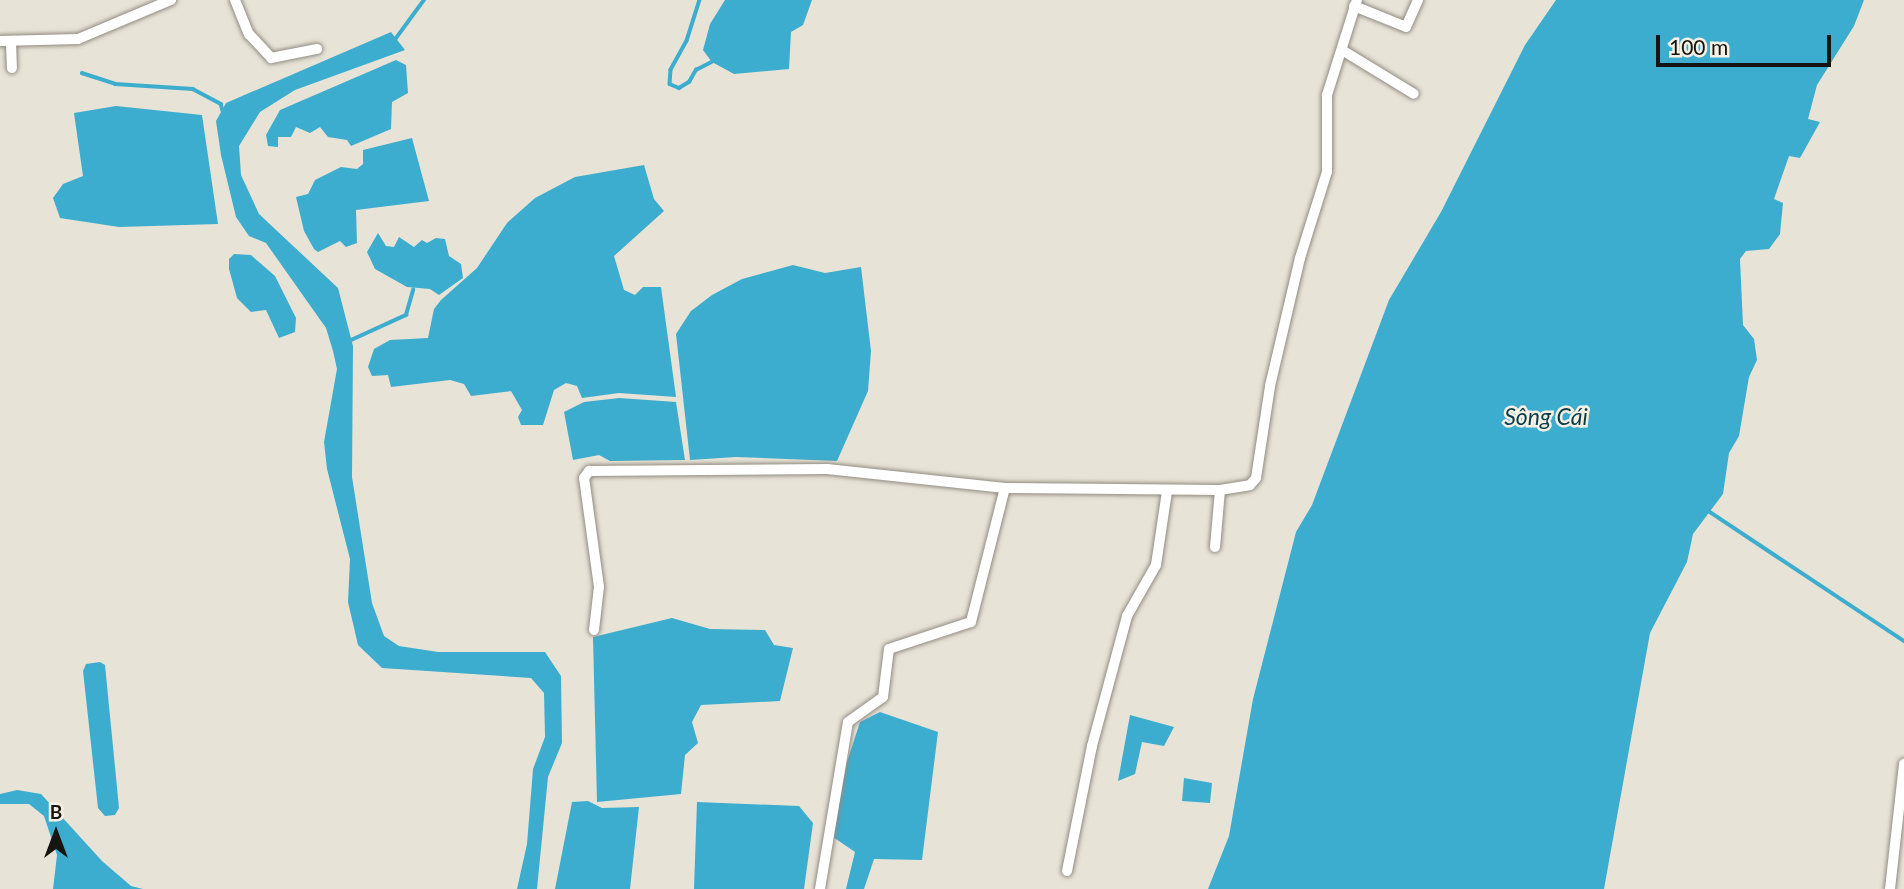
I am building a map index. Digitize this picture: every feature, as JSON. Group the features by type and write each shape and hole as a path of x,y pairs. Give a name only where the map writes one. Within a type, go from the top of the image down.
{"street":[{"path":"12,68 6,42 78,39 171,0"},
{"path":"235,0 249,34 271,58 317,49"},
{"path":"594,630 599,587 584,478 589,471 827,469 1005,488 1167,491 1245,487 1256,478 1272,375 1326,172 1326,95 1355,3 1406,27 1418,0"},
{"path":"1342,50 1414,94"},
{"path":"820,889 848,722 883,697 889,649 971,622 1005,488"},
{"path":"1215,547 1220,490"},
{"path":"1067,870 1092,746 1127,616 1156,565 1167,491"},
{"path":"1890,889 1902,801 1904,764"}],"water":[{"path":"725,0 812,0 803,25 791,32 789,69 734,74 712,62 703,50 710,24"},
{"name":"Sông Cái","path":"1556,0 1864,0 1854,26 1817,85 1808,119 1820,122 1800,158 1789,156 1774,199 1783,203 1780,234 1769,249 1746,251 1740,259 1743,325 1754,339 1757,360 1749,377 1739,436 1729,453 1723,494 1693,534 1687,562 1650,633 1604,889 1208,889 1229,836 1253,699 1296,532 1312,505 1389,300 1441,212 1525,45"},
{"path":"391,32 405,50 295,90 260,112 239,146 241,175 259,214 338,288 353,346 352,477 372,603 384,636 399,646 438,652 545,652 561,676 562,743 548,777 537,889 517,889 527,844 533,769 545,737 544,693 531,678 382,668 358,645 348,602 350,559 327,469 324,442 337,369 333,351 326,328 266,243 249,236 236,217 221,155 216,121 226,103"},
{"path":"396,60 406,65 408,93 392,102 391,129 351,146 347,140 328,137 320,127 310,133 296,127 291,137 278,137 278,147 268,146 266,135 280,110"},
{"path":"116,106 202,115 218,224 119,227 60,218 53,198 63,184 83,176 74,113"},
{"path":"412,138 429,201 356,210 357,243 346,247 340,241 318,252 314,249 304,231 296,197 308,194 315,180 341,167 357,169 363,164 363,150"},
{"path":"644,165 654,199 664,211 614,256 624,290 635,295 643,287 661,287 676,397 619,393 582,398 577,386 566,383 554,390 543,425 521,425 518,417 522,410 511,391 471,396 464,384 450,380 391,387 388,375 372,376 368,367 374,349 390,340 428,338 434,309 477,268 507,223 535,198 575,177"},
{"path":"378,233 386,246 394,247 399,237 414,247 422,240 427,243 436,238 445,239 449,256 461,264 463,278 439,295 430,289 407,287 375,269 367,252"},
{"path":"234,254 251,255 275,276 296,318 295,332 279,338 266,310 251,312 237,298 229,269 229,259"},
{"path":"793,265 825,273 861,267 871,351 868,391 837,461 736,457 690,460 676,334 691,311 712,295 742,279"},
{"path":"619,398 676,402 685,460 610,461 599,455 573,460 564,412 584,402"},
{"path":"672,618 710,629 765,630 774,645 793,648 780,701 701,705 692,722 698,743 685,755 681,794 597,802 593,637"},
{"path":"100,662 105,665 119,808 115,815 105,816 98,808 83,671 86,664"},
{"path":"880,712 938,732 922,860 874,859 864,889 846,889 855,852 833,837 847,762 860,722"},
{"path":"1130,715 1174,727 1164,746 1142,742 1135,774 1118,781"},
{"path":"1184,778 1212,783 1210,803 1182,801"},
{"path":"17,790 41,794 102,861 131,886 143,889 53,889 57,855 44,816 29,804 0,804 0,794"},
{"path":"588,801 602,808 639,807 630,889 555,889 572,802"},
{"path":"697,802 799,806 813,823 804,889 694,889"}],"waterway":[{"path":"394,41 424,0"},
{"path":"700,0 687,41 671,70 670,84 679,88 689,82 696,70 712,62"},
{"path":"82,73 115,84 193,89 221,104 223,111"},
{"path":"349,341 406,315 413,290"},
{"path":"1710,512 1904,641"}]}
